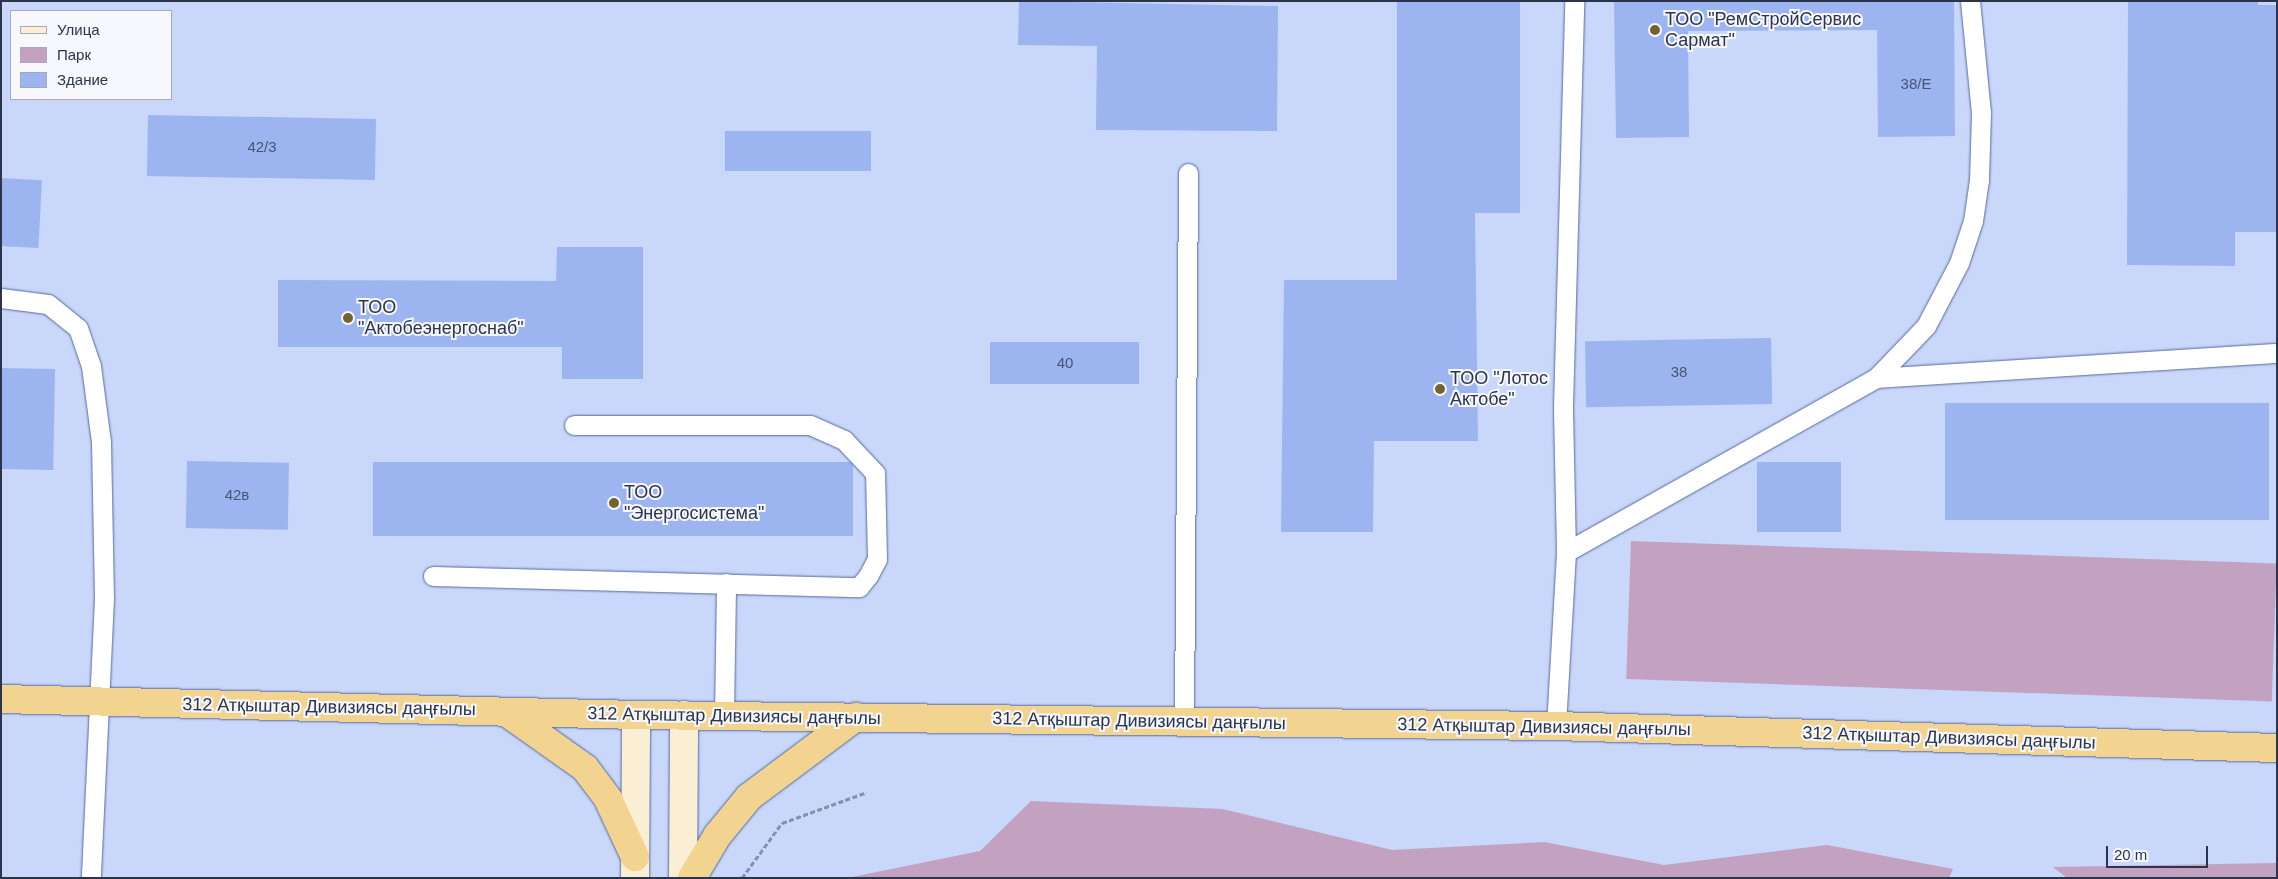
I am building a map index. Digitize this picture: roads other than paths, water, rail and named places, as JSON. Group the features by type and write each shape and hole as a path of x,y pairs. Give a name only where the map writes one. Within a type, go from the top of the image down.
{"highway":[{"name":"312 Атқыштар Дивизиясы даңғылы","path":"1,699 636,715 1556,726 2277,748"},
{"path":"506,712 585,768 608,799 635,868"},
{"path":"692,878 717,836 749,797 856,717"}],"main road":[{"path":"635,868 636,715"},
{"path":"683,878 684,715"}],"lane":[{"path":"1556,726 1566,552 1563,406 1574,1"},
{"path":"1566,552 1876,378 1926,326 1959,263 1973,221 1979,180 1980,113 1970,1"},
{"path":"1184,721 1188,172"},
{"path":"1,298 48,304 78,328 91,366 101,442 104,598 101,702 91,878"},
{"path":"1876,378 2277,353"},
{"path":"433,576 859,587 877,559 875,474 844,440 810,425 574,425"},
{"path":"724,715 726,583"}],"place":[{"name":"ТОО \"РемСтройСервис Сармат\"","path":"1655,30"},
{"name":"ТОО \"Актобеэнергоснаб\"","path":"348,318"},
{"name":"ТОО \"Лотос Актобе\"","path":"1440,389"},
{"name":"ТОО \"Энергосистема\"","path":"614,503"}]}
